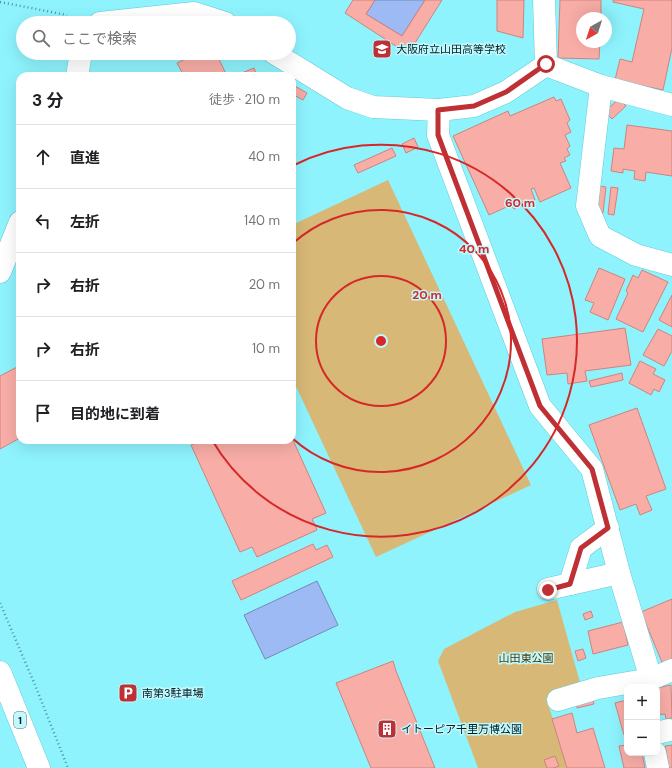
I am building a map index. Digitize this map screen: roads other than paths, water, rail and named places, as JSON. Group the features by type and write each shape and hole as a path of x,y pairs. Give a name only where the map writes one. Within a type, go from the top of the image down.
{"street":[{"path":"544,0 546,64"},
{"path":"166,16 194,13 203,16"},
{"path":"78,72 80,60"},
{"path":"285,60 347,98 373,107 438,110 474,106 506,92 546,64"},
{"path":"546,64 601,86 672,105"},
{"path":"601,86 587,206 600,236 636,255 672,265"},
{"path":"438,110 438,135 540,406 592,469 619,573 643,683"},
{"path":"0,272 16,232"},
{"path":"570,584 581,548 608,528"},
{"path":"548,590 619,573"},
{"path":"558,700 598,688 643,683 672,670"},
{"name":"1","path":"0,672 39,768"},
{"path":"656,756 658,768"}],"water":[{"path":"375,0 425,0 402,36 366,14"},
{"path":"317,581 338,625 265,659 244,615"}],"place":[{"name":"大阪府立山田高等学校","path":"382,49"},
{"name":"南第3駐車場","path":"128,693"},
{"name":"イトーピア千里万博公園","path":"387,729"}],"park label":[{"name":"山田東公園","path":"526,658"}]}
